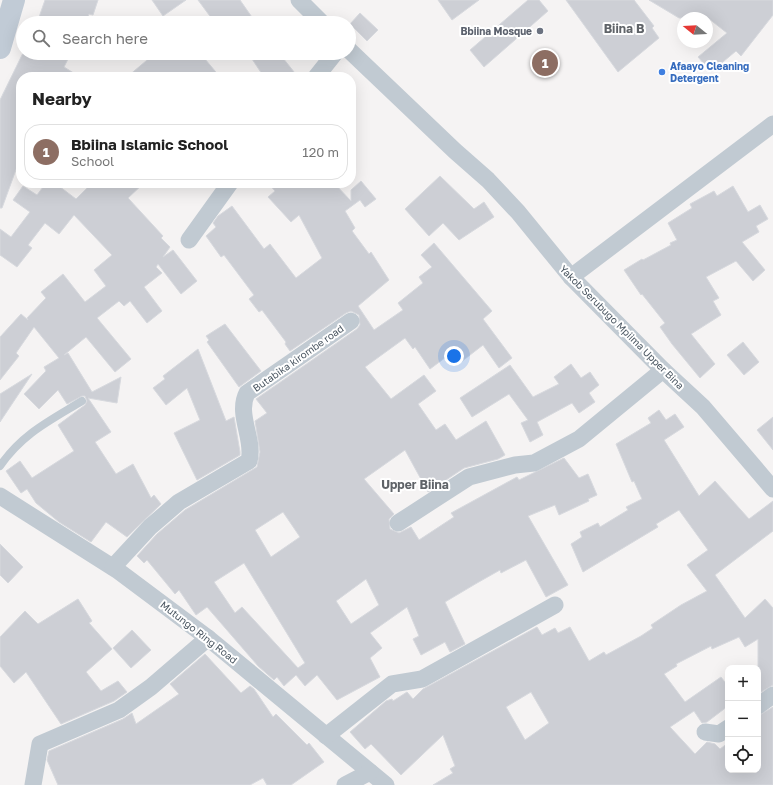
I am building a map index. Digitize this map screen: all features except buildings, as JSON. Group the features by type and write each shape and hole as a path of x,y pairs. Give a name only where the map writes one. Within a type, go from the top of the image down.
{"street":[{"path":"0,48 14,0"},
{"path":"299,0 315,16"},
{"name":"Yakob Serubugo Mpiima Upper Bina","path":"356,57 455,152 488,180 518,212 570,277 663,370 703,407 773,489"},
{"path":"320,72 329,60"},
{"path":"570,277 773,124"},
{"path":"189,240 226,188"},
{"name":"Butabika kirombe road","path":"113,567 150,527 179,502 248,461 251,454 246,431 244,400 247,394 350,321"},
{"path":"398,523 469,477 515,465 534,463 579,439 663,370"},
{"name":"Mutungo Ring Road","path":"0,496 113,567 208,638 386,785"},
{"path":"326,736 392,684 422,679 555,605"},
{"path":"33,785 40,744 119,710 152,687 208,638"},
{"path":"761,704 773,695"},
{"path":"705,732 719,734 725,730"},
{"path":"345,785 370,772"}],"lane":[{"path":"0,466 11,450 29,433 82,401"}],"place":[{"name":"Bbiina Mosque","path":"540,31"},
{"name":"Bbiina Islamic School","path":"545,63"},
{"name":"Afaayo Cleaning Detergent","path":"662,72"}],"district":[{"name":"Biina B","path":"624,28"},
{"name":"Upper Biina","path":"415,484"}]}
